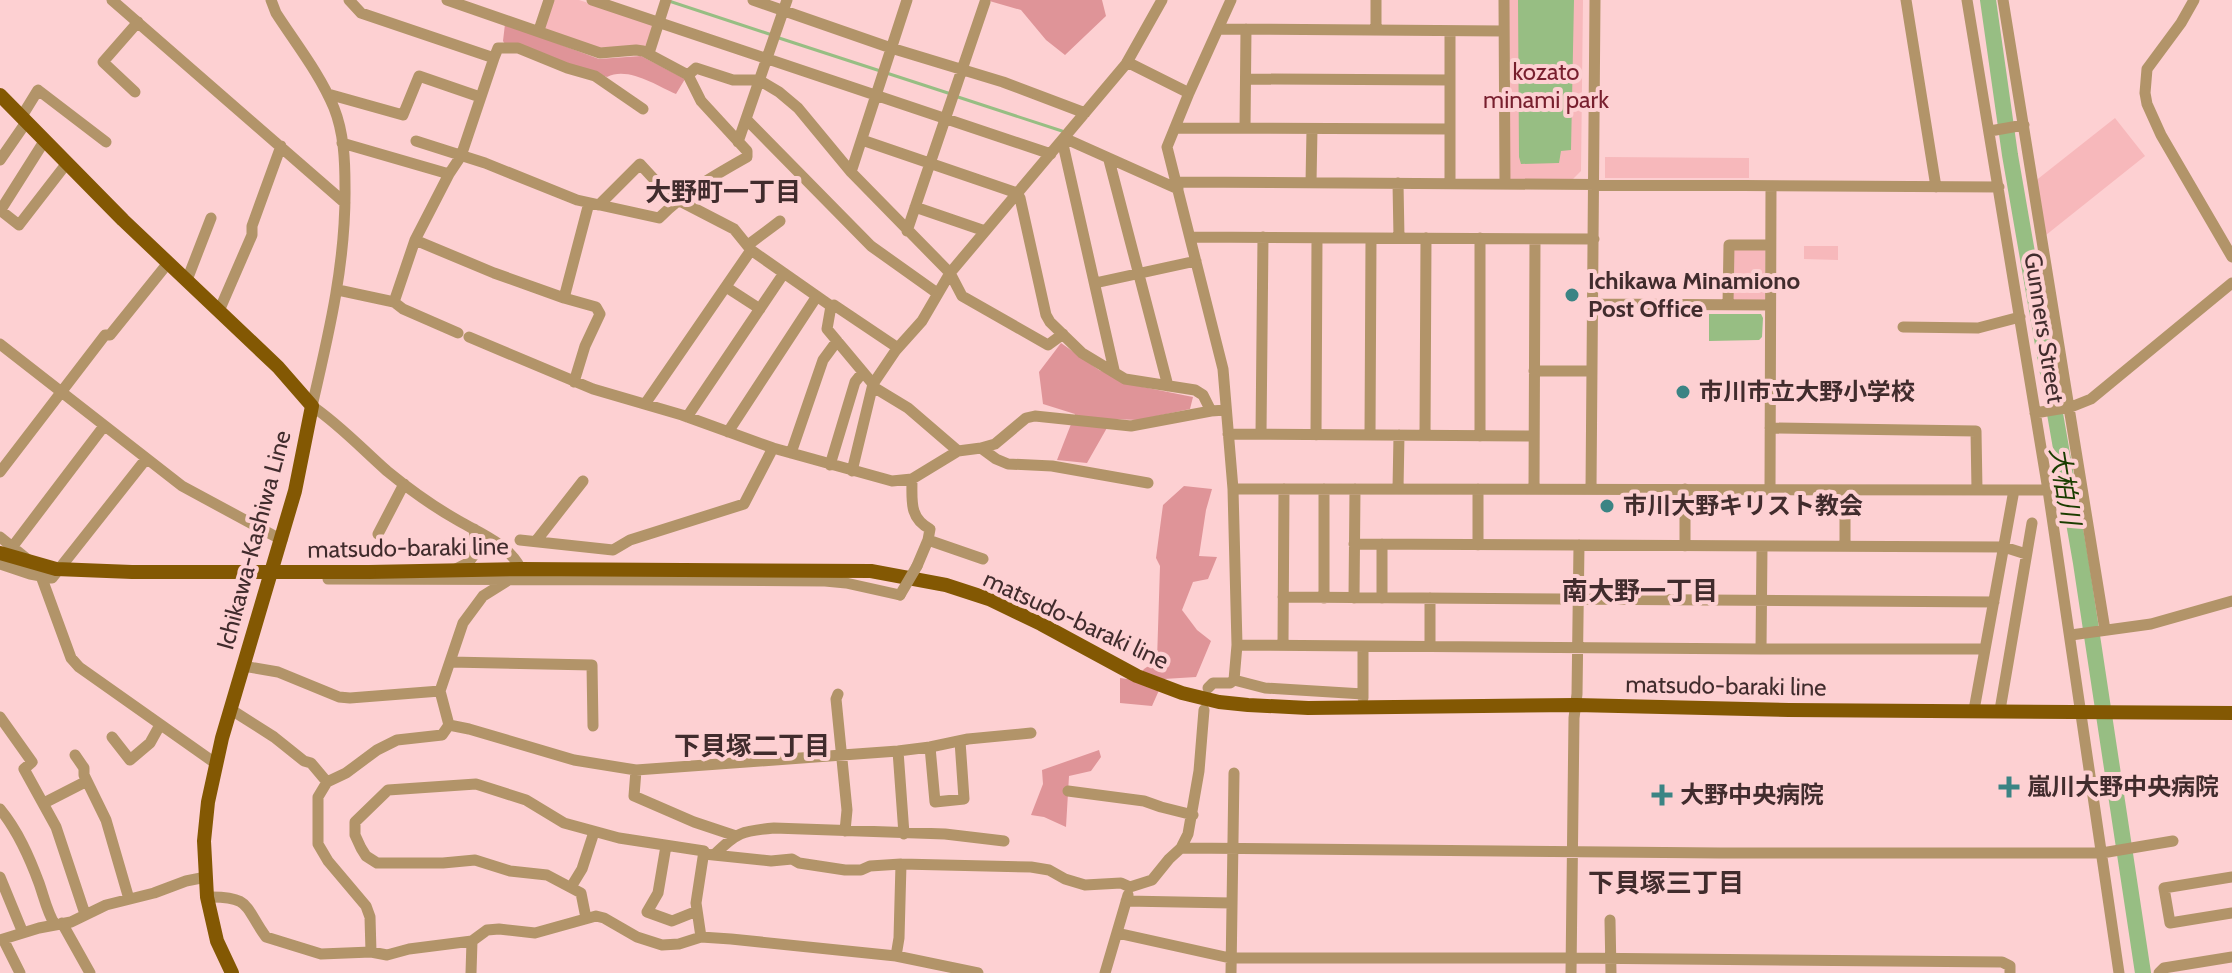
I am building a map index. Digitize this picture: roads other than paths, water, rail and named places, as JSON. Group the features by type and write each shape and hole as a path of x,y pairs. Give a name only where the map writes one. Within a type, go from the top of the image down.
{"main road":[{"name":"Ichikawa-Kashiwa Line","path":"0,95 168,263 278,367 312,406 282,540 215,763 205,829 207,897 217,941 232,973"},
{"name":"matsudo-baraki line","path":"6,549 56,569 132,572 444,572 521,569 671,575 871,571 946,585 989,599 1137,676 1182,693 1248,705 1308,708 1363,700 1805,710 2232,713"}],"street":[{"path":"112,0 345,203"},
{"path":"271,0 276,13 328,94 342,143 345,203 338,290 312,406 334,421 404,484 445,513 500,544 515,557 521,569"},
{"path":"349,0 361,13 494,58"},
{"path":"416,141 594,204 659,218 704,181 747,157 747,151 701,101 688,75 649,53 636,50 600,53 447,0"},
{"path":"539,30 549,0"},
{"path":"592,0 1051,154"},
{"path":"649,53 666,0"},
{"path":"753,0 785,5 891,48 1003,82 1085,113"},
{"path":"851,172 907,0"},
{"path":"852,471 873,384 922,321 950,273 1127,62 1162,0"},
{"path":"1231,0 1167,147 1223,369 1233,489 1237,645 1234,680"},
{"path":"1376,0 1376,30"},
{"path":"1504,0 1505,184"},
{"path":"1591,489 1595,0"},
{"path":"1906,0 1936,187"},
{"name":"Gunners Street","path":"1967,0 2086,711 2107,853 2119,973"},
{"path":"2003,0 2105,630"},
{"path":"2194,0 2147,69 2145,93 2161,135 2232,257"},
{"path":"907,231 985,2"},
{"path":"738,142 785,5"},
{"path":"135,92 103,62 138,22"},
{"path":"1219,29 1504,31"},
{"path":"1245,128 1246,29"},
{"path":"1450,31 1450,183"},
{"path":"394,302 415,240 461,156 498,48 518,48 595,76 643,109"},
{"path":"1127,62 1189,93"},
{"path":"688,75 696,68 733,80 759,80 779,92 798,108 851,172 950,273 962,296 1048,345 1063,334"},
{"path":"328,94 403,115 419,76 480,97"},
{"path":"1246,79 1450,80"},
{"path":"0,160 38,90 106,142"},
{"path":"747,120 871,246 937,293"},
{"path":"1990,131 2024,125"},
{"path":"1175,128 1450,129"},
{"path":"1311,183 1312,129"},
{"path":"1063,139 1177,186 1450,183 1999,187"},
{"path":"1063,139 1114,370"},
{"path":"45,140 0,210 19,225 67,163"},
{"path":"862,140 1017,193"},
{"path":"342,143 449,174"},
{"path":"219,311 252,235 252,226 281,146"},
{"path":"1109,160 1168,386"},
{"path":"564,298 594,204 640,164 676,201 734,229 750,248 784,273 898,348"},
{"path":"1398,183 1399,238"},
{"path":"1770,490 1771,186"},
{"path":"1017,193 1046,315 1082,353 1125,379 1195,390 1203,395 1211,411"},
{"path":"915,207 985,231"},
{"path":"187,280 211,218"},
{"path":"645,404 750,248 780,221"},
{"path":"1190,237 1594,239"},
{"path":"1261,434 1263,237"},
{"path":"1316,435 1317,238"},
{"path":"1370,435 1371,238"},
{"path":"1425,435 1426,238"},
{"path":"1480,238 1480,436"},
{"path":"1534,489 1535,239"},
{"path":"415,240 494,273 596,307 600,314 585,346 574,382"},
{"path":"1728,305 1729,245 1770,245"},
{"path":"1095,283 1196,261"},
{"path":"0,472 105,335 110,335 168,263"},
{"path":"687,417 784,273"},
{"path":"2035,413 2071,407 2091,399 2232,283"},
{"path":"726,287 760,309"},
{"path":"338,290 394,302 403,309 574,382 773,448 892,481 912,479 958,451 995,444 1026,418 1035,416 1131,426 1226,410"},
{"path":"728,432 817,296"},
{"path":"1593,304 1770,305"},
{"path":"831,306 827,329 875,388 908,408 958,451"},
{"path":"1903,328 1978,328 2020,317"},
{"path":"791,453 823,360 837,341"},
{"path":"0,344 182,486 282,540"},
{"path":"1534,371 1592,371"},
{"path":"830,465 855,382 863,372"},
{"path":"6,549 104,426"},
{"path":"1770,428 1976,431 1977,490"},
{"path":"1228,434 1534,436"},
{"path":"1398,489 1399,435"},
{"path":"520,540 613,550 630,540 744,504 773,448"},
{"path":"981,448 1008,464 1052,466 1148,483"},
{"path":"0,564 52,578 146,459"},
{"path":"328,579 507,581 671,575 825,581 900,595 917,566 930,529 915,517 912,479"},
{"path":"536,541 583,481"},
{"path":"378,534 404,484"},
{"path":"1233,489 2048,490"},
{"path":"1283,645 1284,489"},
{"path":"1324,489 1324,598"},
{"path":"1354,598 1355,489"},
{"path":"1478,489 1478,545"},
{"path":"1685,489 1685,546"},
{"path":"1845,490 1845,545"},
{"path":"1974,710 2014,490"},
{"path":"2000,710 2032,523"},
{"path":"444,572 459,568 473,558 477,551 474,529"},
{"path":"0,537 6,549 32,563 41,576 71,658 79,667 215,763"},
{"path":"928,540 983,559"},
{"path":"1354,544 2004,547 2026,554"},
{"path":"1382,544 1382,598"},
{"path":"1571,973 1579,545"},
{"path":"1761,649 1762,547"},
{"path":"371,952 370,917 366,906 328,861 318,844 318,797 327,782 397,740 442,735 449,725 440,691 463,623 475,603 507,581"},
{"path":"1283,597 1994,602"},
{"path":"1430,598 1430,646"},
{"path":"2071,635 2151,624 2232,601"},
{"path":"1237,645 1984,649"},
{"path":"1208,688 1213,683 1230,683 1234,680 1265,688 1363,700 1363,646"},
{"path":"450,662 592,665 593,726"},
{"path":"243,666 278,672 339,697 440,691"},
{"path":"838,694 847,810 845,831"},
{"path":"230,709 311,763 327,782"},
{"path":"586,918 581,893 547,875 510,871 475,860 377,863 366,856 361,848 355,835 355,822 388,790 476,784 526,800 564,823 619,838 709,854 771,861 792,859 807,865 845,870 901,864 1031,867 1049,870 1085,885 1121,883 1130,887 1152,880 1181,848 1188,834 1199,771 1204,710"},
{"path":"0,717 32,762 24,769 56,827 85,914"},
{"path":"112,737 130,760 150,743 160,725"},
{"path":"449,725 574,760 636,770 898,751 1031,733"},
{"path":"930,747 935,802 964,799 960,741"},
{"path":"898,751 904,834"},
{"path":"75,755 84,768 106,820 129,899"},
{"path":"636,770 634,796 736,836"},
{"path":"1231,973 1234,773"},
{"path":"44,803 87,781"},
{"path":"1068,791 1144,801 1193,815"},
{"path":"0,809 19,835 50,916 59,924 90,973"},
{"path":"701,937 697,911 709,854 746,831 774,828 945,834 1004,841"},
{"path":"571,887 582,869 594,832"},
{"path":"1181,848 2107,853 2173,841"},
{"path":"666,846 658,893 647,912 672,921 697,911"},
{"path":"896,956 901,864"},
{"path":"0,877 23,933"},
{"path":"20,973 2,940 71,922 129,899 206,877"},
{"path":"2232,877 2164,888 2170,923 2232,913"},
{"path":"1105,973 1130,887"},
{"path":"207,897 233,898 244,902 266,937 321,954 371,952 387,955 472,941 487,930 535,933 596,916 637,937 662,945 679,944 701,937 896,956 978,973"},
{"path":"1126,901 1231,903"},
{"path":"1610,920 1611,973"},
{"path":"1117,933 1230,958 1571,958 1743,967 2002,962 2010,966 2010,973"},
{"path":"471,973 472,941"},
{"path":"2159,973 2164,968 2232,957"}],"waterway":[{"name":"大柏川","path":"1988,0 2010,155 2081,563 2143,973"},
{"path":"669,1 772,35"},
{"path":"779,38 951,94"},
{"path":"958,97 1062,131"}],"place":[{"name":"Ichikawa Minamiono Post Office","path":"1572,295"},
{"name":"市川市立大野小学校","path":"1683,392"},
{"name":"市川大野キリスト教会","path":"1607,506"},
{"name":"嵐川大野中央病院","path":"2009,787"},
{"name":"大野中央病院","path":"1662,795"}],"district":[{"name":"大野町一丁目","path":"723,192"},
{"name":"南大野一丁目","path":"1640,591"},
{"name":"下貝塚二丁目","path":"752,746"},
{"name":"下貝塚三丁目","path":"1666,883"}],"park label":[{"name":"kozato minami park","path":"1546,86"}]}
